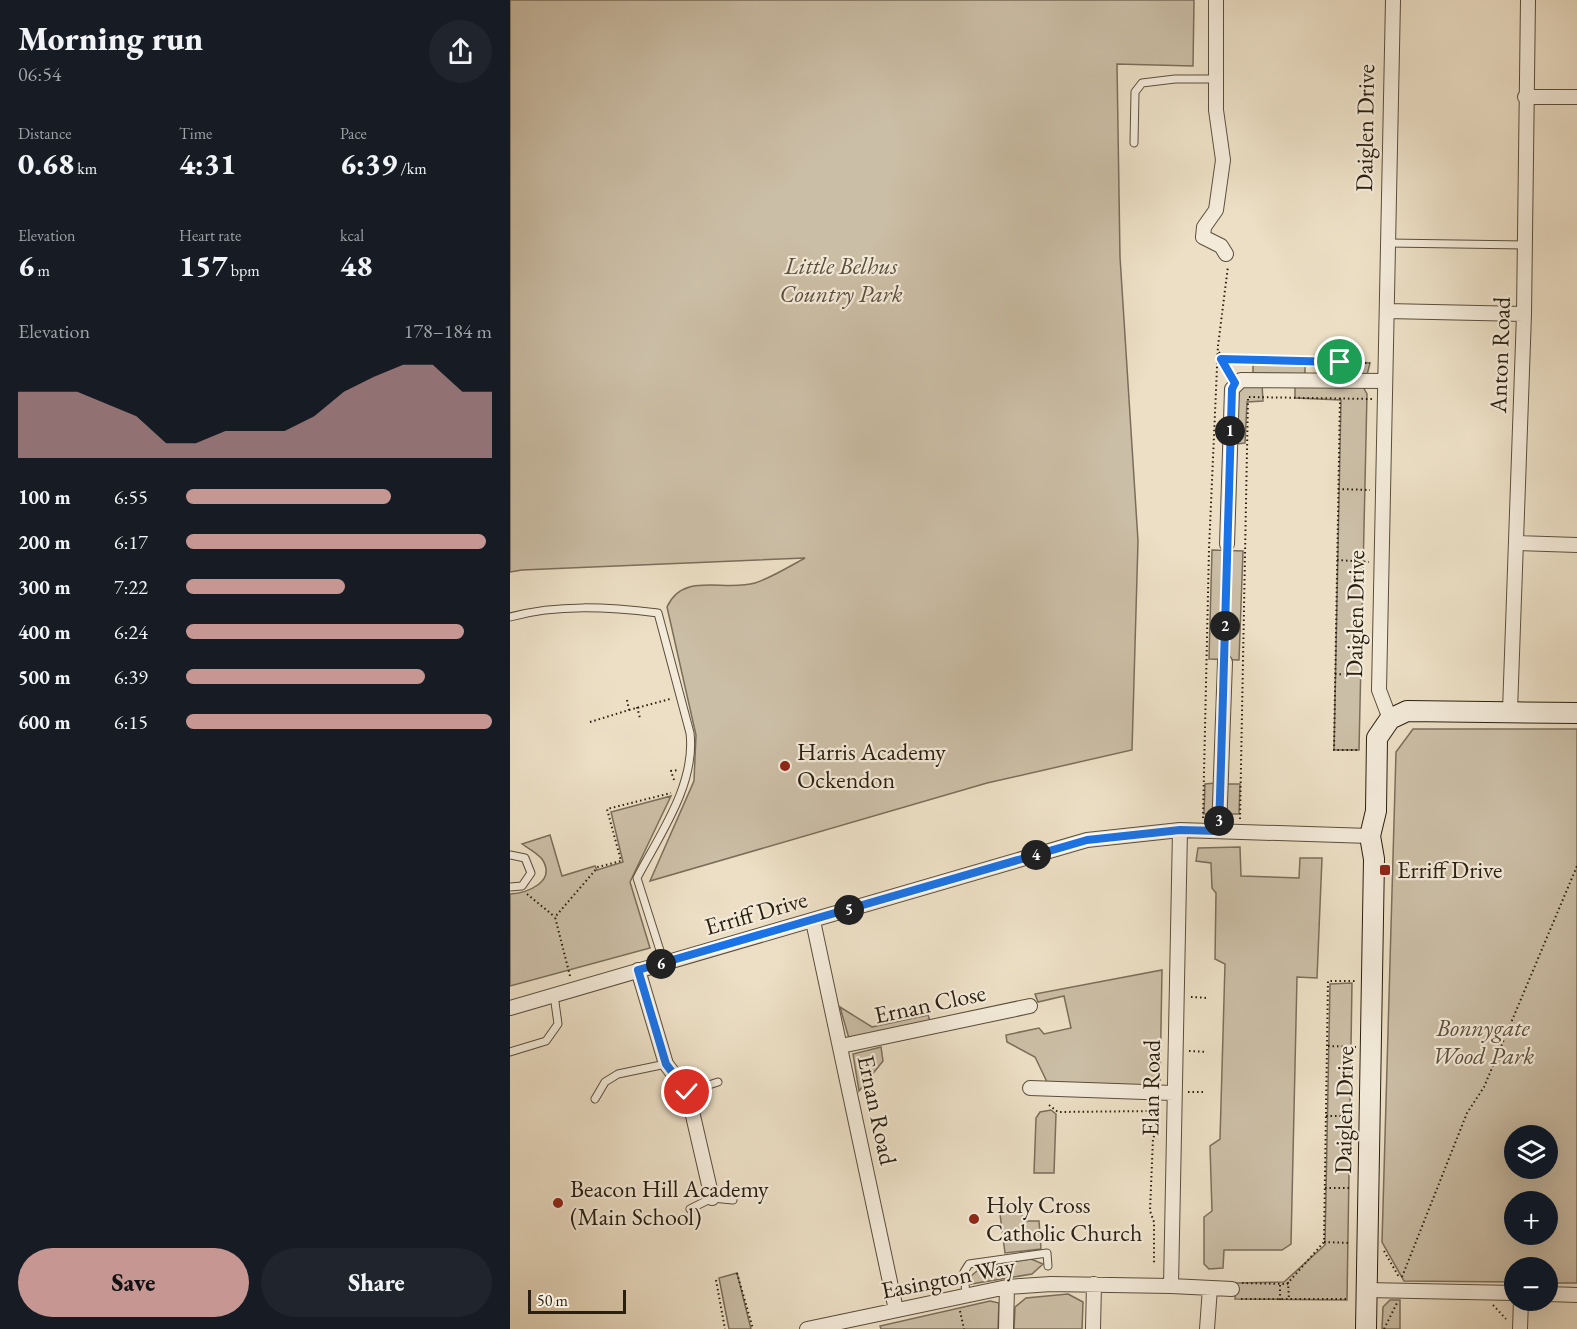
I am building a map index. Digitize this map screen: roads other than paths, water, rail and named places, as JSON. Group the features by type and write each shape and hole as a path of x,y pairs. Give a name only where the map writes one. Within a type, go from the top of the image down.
{"street":[{"path":"1216,0 1216,110 1223,160 1216,210 1204,227 1203,237 1221,246 1226,254"},
{"name":"Daiglen Drive","path":"1366,1329 1374,865 1370,836 1376,811 1377,738 1390,719 1379,690 1393,0"},
{"name":"Anton Road","path":"1510,711 1524,314 1528,0"},
{"path":"1525,97 1577,97"},
{"path":"1387,311 1524,314"},
{"path":"1227,544 1232,389 1235,383 1241,380 1385,381"},
{"path":"1516,543 1577,545"},
{"path":"1219,831 1225,662"},
{"path":"1390,719 1407,711 1577,713"},
{"name":"Erriff Drive","path":"510,1008 1087,840 1180,830 1370,836"},
{"name":"Elan Road","path":"1171,1286 1173,1093 1180,830"},
{"name":"Ernan Road","path":"813,921 896,1310"},
{"path":"638,970 666,1064 687,1092 712,1198"},
{"name":"Ernan Close","path":"841,1046 1030,1006"},
{"path":"1030,1089 1173,1093"},
{"path":"1093,1329 1094,1284"},
{"name":"Easington Way","path":"807,1329 896,1310 962,1300 1007,1287 1094,1284 1171,1286"},
{"path":"1171,1286 1234,1291"},
{"path":"1006,1329 1007,1287"},
{"path":"1208,1329 1210,1288"},
{"path":"1366,1297 1504,1293"},
{"path":"1558,1294 1577,1295"},
{"path":"1520,1329 1521,1311"}],"lane":[{"path":"1134,143 1135,92 1142,83 1175,79 1216,79"},
{"path":"1388,243 1524,246"},
{"path":"510,617 530,612 573,607 658,613 690,733 692,749 684,786 637,878 664,963"},
{"path":"510,855 525,858 531,873 522,886 510,886"},
{"path":"510,1052 546,1041 558,1024 554,995"},
{"path":"594,1099 605,1082 618,1074 666,1064"},
{"path":"687,1092 718,1082"},
{"path":"690,1209 712,1198 733,1200"},
{"path":"962,1300 964,1272 969,1264 1047,1253 1048,1266"}],"place":[{"name":"Harris Academy Ockendon","path":"785,766"},
{"name":"Erriff Drive","path":"1385,870"},
{"name":"Beacon Hill Academy (Main School)","path":"558,1203"},
{"name":"Holy Cross Catholic Church","path":"974,1219"}],"park label":[{"name":"Little Belhus Country Park","path":"841,280"},
{"name":"Bonnygate Wood Park","path":"1483,1042"}]}
